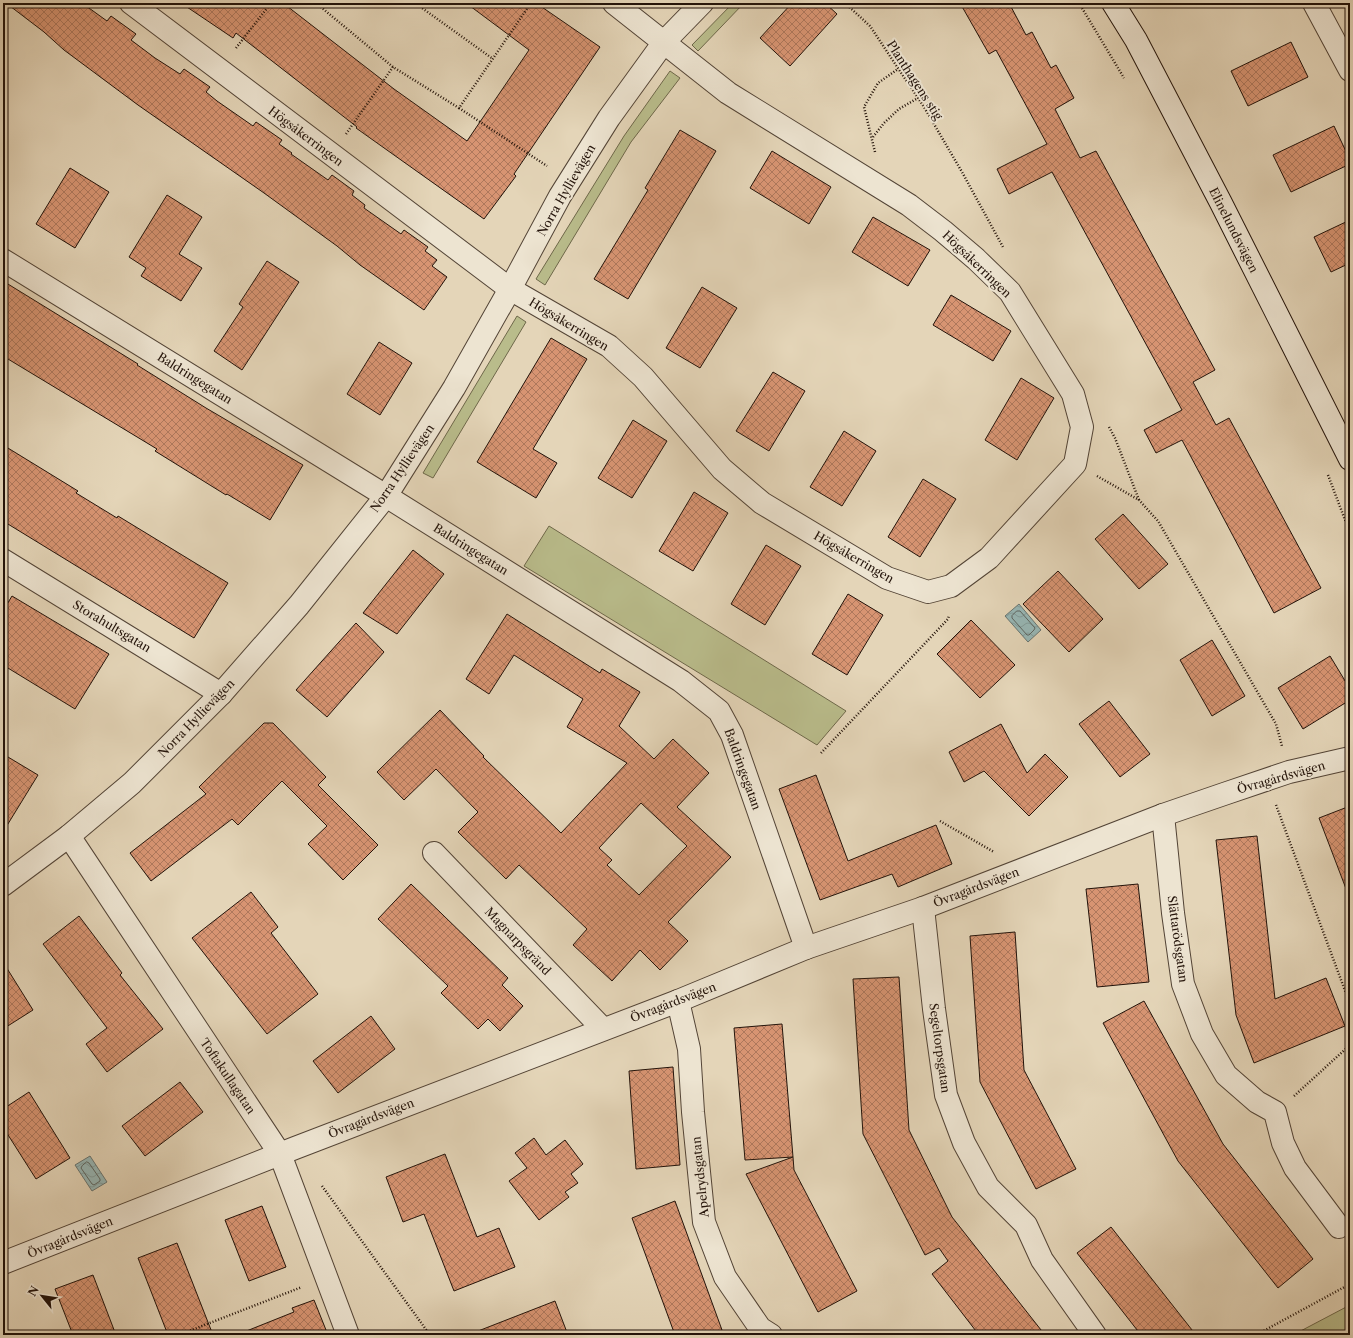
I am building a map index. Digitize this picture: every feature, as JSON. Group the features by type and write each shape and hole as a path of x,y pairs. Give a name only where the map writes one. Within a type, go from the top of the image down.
{"street":[{"name":"Högsåkerringen","path":"131,3 510,289 609,346 643,377 722,469 762,503 887,578 928,592 951,586 989,558 1075,464 1082,427 1073,394 1010,292 976,259 909,205 728,93 614,3"},
{"name":"Norra Hyllievägen","path":"5,880 70,836 132,783 221,694 299,605 386,496 454,388 560,196 609,118 664,42 702,3"},
{"name":"Elinelundsvägen","path":"1113,3 1136,40 1221,203 1350,459"},
{"path":"1314,3 1350,70"},
{"name":"Baldringegatan","path":"3,260 386,496 681,681 719,711 732,735 806,948"},
{"name":"Storahultsgatan","path":"3,560 221,694"},
{"name":"Övragårdsvägen","path":"3,1263 280,1154 678,1001 806,948 923,908 1163,815 1289,772 1350,758"},
{"name":"Slättarödsgatan","path":"1163,815 1173,913 1183,984 1202,1034 1226,1075 1257,1102 1275,1112"},
{"name":"Toftakullagatan","path":"70,836 280,1154 348,1335"},
{"name":"Magnarpsgränd","path":"434,853 603,1029"},
{"name":"Segeltorpsgatan","path":"923,908 934,1009 946,1095 964,1143 988,1186 1026,1225 1042,1260 1095,1335"},
{"name":"Apelrydsgatan","path":"678,1001 689,1049 693,1112 704,1222 725,1277 760,1328 771,1335"},
{"path":"1275,1112 1283,1143 1295,1168 1339,1226"}],"path":[{"path":"219,70 271,3"},
{"path":"316,3 393,67 459,108 570,182"},
{"path":"415,3 493,59"},
{"path":"459,108 531,3"},
{"name":"Planthagens stig","path":"845,3 870,26 918,98 962,172"},
{"path":"1079,3 1127,84"},
{"path":"331,155 393,67"},
{"path":"865,178 873,164 876,153 864,107 878,83 898,69"},
{"path":"872,138 898,109 918,98"},
{"path":"1075,464 1139,500 1158,521 1276,724 1289,772"},
{"path":"1324,469 1350,533"},
{"path":"820,753 948,619 951,586"},
{"path":"1266,780 1350,1004"},
{"path":"940,821 1024,869"},
{"path":"1275,1112 1350,1045"},
{"path":"318,1180 430,1335"},
{"path":"179,1335 327,1277"},
{"path":"1256,1335 1350,1284"}],"green space":[{"path":"733,3 744,3 698,51 692,45"},
{"path":"670,71 680,78 631,142 545,285 536,279 624,136"},
{"path":"517,316 526,322 433,478 423,473"},
{"path":"549,526 846,711 817,745 524,566"},
{"path":"1350,1305 1350,1335 1293,1335"}],"water":[{"path":"1019,604 1041,630 1028,642 1005,616"},
{"path":"90,1156 107,1182 92,1191 75,1165"}],"building":[{"path":"6,3 82,3 107,21 111,16 136,34 131,40 155,58 180,74 184,69 210,87 206,92 217,101 253,126 256,122 282,140 279,144 292,153 291,154 328,180 332,175 354,191 352,195 365,205 364,208 401,234 404,230 428,247 425,251 437,260 432,266 447,277 424,310 360,265 337,246 264,193 138,105 64,50 44,32"},
{"path":"181,3 283,3 394,89 467,141 529,50 466,3 536,3 600,47 514,174 516,176 484,219 356,128 357,127 236,33 233,38"},
{"path":"792,3 825,3 837,14 790,66 760,38"},
{"path":"960,3 1009,3 1026,35 1032,32 1051,68 1056,65 1074,98 1055,109 1080,158 1096,151 1215,370 1193,382 1216,425 1229,418 1321,588 1274,613 1182,440 1156,453 1144,430 1182,410 1052,172 1009,194 997,169 1047,144 996,50 989,54"},
{"path":"1291,42 1308,77 1248,106 1231,71"},
{"path":"1334,126 1350,160 1350,164 1291,192 1273,155"},
{"path":"680,130 716,151 628,299 594,279 648,190 645,188"},
{"path":"772,151 831,187 809,224 750,188"},
{"path":"70,168 109,192 75,248 36,224"},
{"path":"167,195 202,217 179,254 202,268 181,301 141,276 146,268 129,257"},
{"path":"873,217 930,250 908,286 852,252"},
{"path":"1350,220 1350,263 1331,272 1314,237"},
{"path":"267,261 299,282 242,370 214,351 243,307 239,304"},
{"path":"3,281 138,364 137,365 206,408 303,465 270,520 227,494 226,495 155,451 157,449 3,356"},
{"path":"702,287 737,308 700,368 666,348"},
{"path":"951,295 1011,331 993,361 933,325"},
{"path":"551,338 587,359 533,449 557,463 536,498 477,462"},
{"path":"379,342 412,363 380,415 347,394"},
{"path":"773,372 805,391 769,451 736,431"},
{"path":"1021,378 1054,398 1017,460 985,440"},
{"path":"633,420 667,441 632,498 598,478"},
{"path":"844,431 876,451 842,506 810,487"},
{"path":"3,445 78,491 76,493 117,518 118,516 228,583 194,638 3,521"},
{"path":"923,479 956,499 920,557 888,537"},
{"path":"694,492 728,513 693,571 659,551"},
{"path":"1123,514 1168,564 1139,589 1095,539"},
{"path":"766,545 801,566 765,625 731,604"},
{"path":"413,550 444,574 397,634 363,613"},
{"path":"1058,571 1103,619 1069,652 1023,604"},
{"path":"848,594 883,615 847,675 812,654"},
{"path":"12,596 109,654 75,709 3,665 3,611"},
{"path":"507,614 600,673 602,669 640,692 619,726 654,759 673,739 709,773 677,807 731,857 668,922 688,941 660,970 640,950 612,981 573,945 587,929 519,865 506,879 458,832 478,812 436,769 404,800 377,772 440,710 484,756 483,757 561,833 627,763 567,727 583,699 514,655 489,694 466,679","holes":["641,803 687,846 639,895 607,865 612,860 599,848"]},
{"path":"971,620 1015,665 980,698 937,654"},
{"path":"356,623 384,652 327,717 296,690"},
{"path":"1212,640 1245,696 1212,716 1180,660"},
{"path":"1330,656 1350,689 1350,700 1303,729 1278,688"},
{"path":"1109,701 1150,754 1120,777 1079,724"},
{"path":"264,723 273,723 326,777 318,785 378,845 343,880 308,844 327,826 282,781 238,825 232,819 151,881 130,853 206,794 199,787"},
{"path":"1001,724 1027,773 1045,754 1068,777 1029,816 984,771 964,782 949,752"},
{"path":"3,754 38,775 3,832"},
{"path":"816,775 848,861 936,825 952,864 898,887 892,874 820,900 779,789"},
{"path":"1350,806 1350,894 1348,894 1319,818"},
{"path":"1257,836 1275,999 1326,978 1345,1026 1254,1063 1236,1015 1216,840"},
{"path":"411,884 508,978 502,985 523,1006 500,1031 488,1019 478,1029 441,993 448,986 378,919"},
{"path":"1138,884 1149,982 1097,987 1086,889"},
{"path":"251,892 278,927 271,933 318,994 267,1034 192,938"},
{"path":"79,916 122,973 120,975 163,1029 107,1072 86,1044 107,1028 43,944"},
{"path":"1015,932 1024,1070 1076,1169 1036,1189 980,1082 970,936"},
{"path":"3,962 33,1010 3,1029"},
{"path":"899,977 909,1130 952,1217 1045,1335 979,1335 932,1274 948,1261 939,1248 925,1255 863,1134 853,979"},
{"path":"1144,1001 1223,1144 1313,1259 1278,1288 1178,1161 1103,1023"},
{"path":"371,1016 395,1049 338,1093 313,1061"},
{"path":"782,1024 793,1157 745,1160 734,1028"},
{"path":"673,1067 680,1165 636,1169 629,1071"},
{"path":"180,1082 203,1112 145,1156 122,1126"},
{"path":"29,1092 70,1158 36,1179 3,1127 3,1109"},
{"path":"534,1138 546,1155 565,1140 583,1164 571,1174 578,1183 565,1192 569,1197 539,1220 509,1181 527,1168 515,1153"},
{"path":"445,1154 477,1237 499,1228 515,1267 454,1291 424,1214 403,1222 386,1177"},
{"path":"793,1157 794,1170 857,1291 818,1312 746,1174"},
{"path":"675,1201 722,1330 710,1335 675,1335 632,1218"},
{"path":"262,1206 286,1267 249,1281 225,1220"},
{"path":"1111,1227 1196,1335 1141,1335 1077,1253"},
{"path":"177,1243 213,1335 168,1335 138,1258"},
{"path":"93,1275 116,1335 73,1335 55,1289"},
{"path":"314,1300 328,1335 239,1335 294,1312 292,1308"},
{"path":"555,1301 568,1335 473,1335 473,1333"}]}
